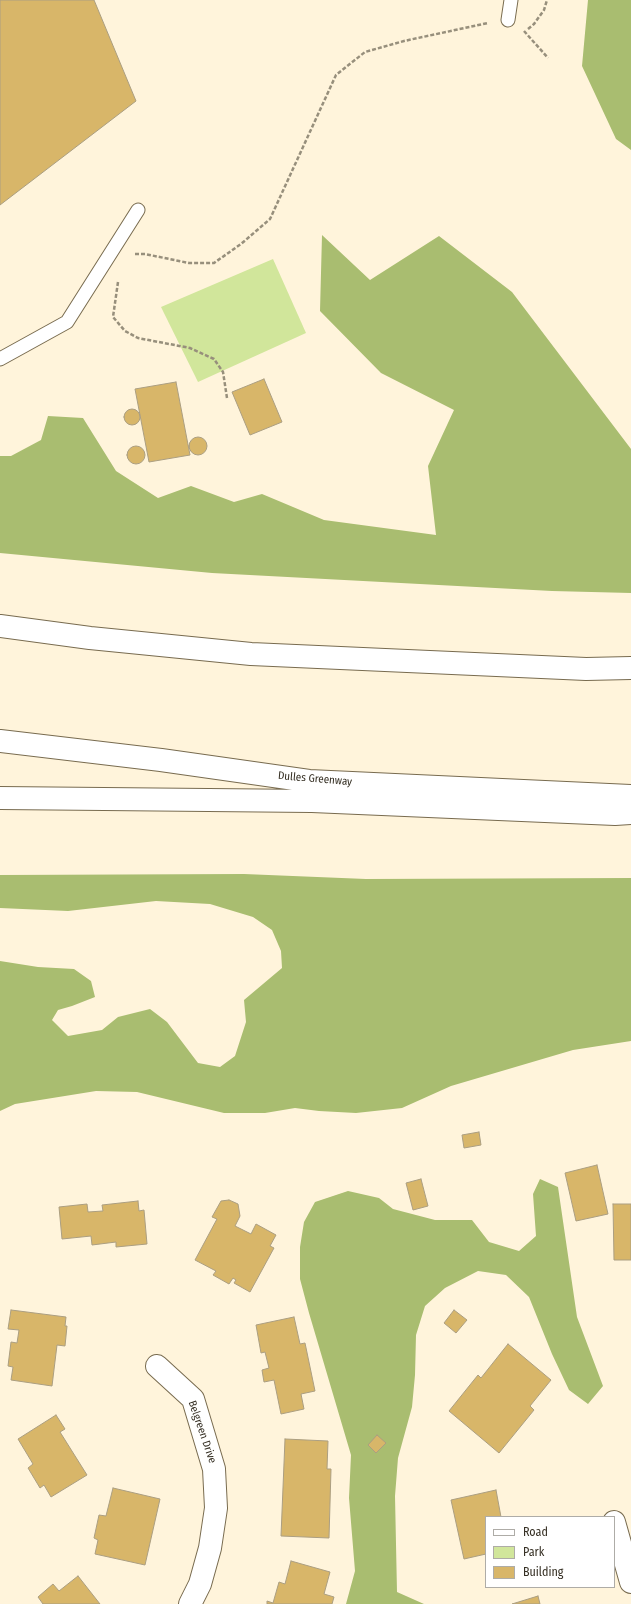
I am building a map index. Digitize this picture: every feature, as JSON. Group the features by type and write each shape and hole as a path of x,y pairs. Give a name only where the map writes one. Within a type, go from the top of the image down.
{"main road":[{"path":"0,626 90,638 251,654 586,669 631,668"},
{"name":"Dulles Greenway","path":"0,741 309,781 631,796"},
{"path":"0,798 312,801 614,814 631,813"},
{"name":"Belgreen Drive","path":"157,1366 193,1399 214,1468 216,1508 210,1548 200,1584 190,1604"},
{"path":"615,1526 631,1582"}],"lane":[{"path":"508,20 511,0"},
{"path":"0,359 67,322 138,210"}],"path":[{"path":"524,32 534,24 547,0"},
{"path":"129,255 145,254 189,263 214,263 241,244 270,219 336,75 365,52 476,24 508,20 524,32 548,58"},
{"path":"118,278 114,316 125,331 138,338 190,348 214,359 223,372 227,398"}],"green space":[{"path":"588,0 631,0 631,150 616,139 582,66"},
{"path":"322,235 370,280 439,236 512,292 631,449 631,593 552,591 212,573 0,553 0,456 11,456 41,440 48,416 83,418 116,471 158,498 191,486 234,502 262,494 324,520 436,535 428,466 454,410 381,373 320,311"},
{"path":"273,259 306,333 198,382 161,307"},
{"path":"244,874 366,879 631,878 631,1041 573,1050 451,1086 402,1108 356,1113 295,1108 265,1113 224,1113 137,1092 96,1091 15,1104 0,1111 0,961 38,967 74,969 91,981 95,997 58,1010 52,1020 68,1036 102,1030 118,1017 150,1009 167,1022 198,1063 220,1067 235,1056 246,1022 244,1000 282,968 281,951 272,930 253,917 210,904 156,901 68,911 0,908 0,875"},
{"path":"540,1179 558,1187 577,1317 603,1386 588,1404 569,1390 552,1354 529,1297 506,1275 478,1271 445,1288 425,1306 416,1335 415,1375 412,1407 398,1458 395,1496 397,1592 424,1604 346,1604 355,1571 349,1498 351,1455 300,1279 300,1247 304,1222 315,1202 348,1191 379,1198 393,1209 435,1220 472,1220 489,1242 519,1251 536,1236 533,1194"}],"building":[{"path":"0,0 94,0 136,101 0,205"},
{"path":"264,379 282,422 250,435 232,392"},
{"path":"176,382 190,455 149,462 135,389"},
{"path":"132,409 139,414 140,417 135,424 132,425 125,420 124,417 129,410"},
{"path":"198,437 204,440 207,446 204,452 198,455 192,452 189,446 192,440"},
{"path":"132,446 140,446 145,451 143,462 140,464 132,464 127,459 127,451"},
{"path":"479,1132 481,1145 464,1148 462,1135"},
{"path":"597,1165 608,1214 576,1221 565,1173"},
{"path":"421,1179 428,1206 413,1210 406,1183"},
{"path":"229,1200 238,1204 240,1216 235,1226 251,1234 256,1224 276,1235 270,1246 274,1248 250,1292 234,1283 236,1280 233,1278 229,1284 213,1275 216,1271 195,1260 217,1219 212,1217 221,1201"},
{"path":"138,1201 139,1211 144,1210 147,1244 116,1247 116,1242 92,1245 91,1236 62,1239 59,1207 87,1204 88,1212 103,1211 102,1205"},
{"path":"613,1204 631,1204 631,1260 614,1260"},
{"path":"11,1310 66,1317 65,1326 67,1326 65,1346 57,1345 52,1386 11,1380 13,1367 8,1366 11,1342 17,1343 19,1330 8,1329"},
{"path":"454,1310 467,1320 456,1333 444,1323"},
{"path":"294,1317 300,1344 305,1343 315,1391 301,1394 304,1409 281,1414 274,1380 264,1382 262,1370 269,1368 265,1352 261,1353 256,1325"},
{"path":"508,1344 551,1380 530,1406 534,1410 499,1453 449,1411 478,1375 481,1378"},
{"path":"56,1415 65,1429 60,1432 87,1475 51,1497 44,1485 40,1488 28,1468 33,1464 18,1439"},
{"path":"377,1435 386,1443 376,1453 368,1445"},
{"path":"285,1439 328,1441 327,1469 331,1469 329,1538 281,1536"},
{"path":"113,1488 160,1499 145,1565 95,1554 98,1540 94,1538 99,1515 106,1516"},
{"path":"496,1490 501,1516 485,1516 485,1554 464,1559 451,1500"},
{"path":"291,1561 330,1572 324,1594 334,1597 332,1604 267,1604 267,1601 273,1603 279,1582 285,1584"},
{"path":"78,1576 100,1604 43,1604 38,1597 53,1584 59,1591"},
{"path":"538,1596 540,1604 512,1604"}]}
